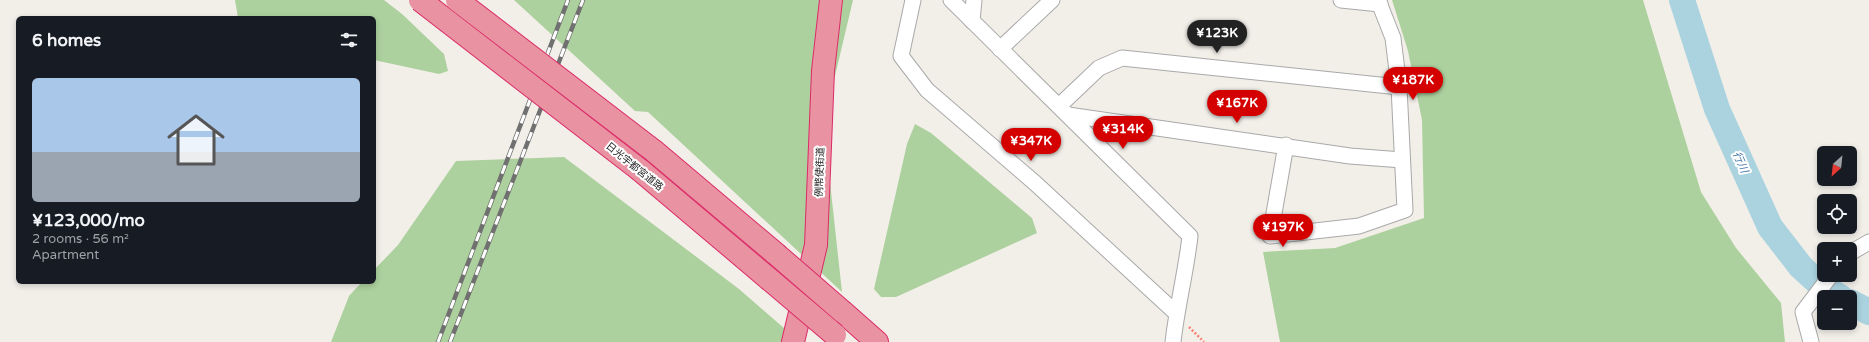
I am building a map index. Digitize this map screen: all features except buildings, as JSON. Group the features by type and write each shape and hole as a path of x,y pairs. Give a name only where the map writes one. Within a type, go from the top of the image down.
{"highway":[{"name":"日光宇都宮道路","path":"420,0 640,170 838,339"},
{"path":"457,0 654,151 877,342"},
{"name":"例幣使街道","path":"793,342 816,245 823,71 831,0"}],"street":[{"path":"913,0 900,56 927,90 1035,183 1176,313"},
{"path":"951,0 1190,236 1188,258 1176,313 1173,342"},
{"path":"972,21 974,0"},
{"path":"1000,48 1052,0"},
{"path":"1286,145 1270,236 1359,226 1405,210 1399,87 1393,38 1379,2 1340,0"},
{"path":"1063,110 1100,68 1122,58 1399,87"},
{"path":"1063,110 1350,156 1402,160"},
{"path":"1857,249 1869,242"},
{"path":"1811,342 1803,312 1826,282"}],"green space":[{"path":"235,0 384,0 402,14 444,54 448,71 439,74 376,60 376,16 238,16"},
{"path":"514,0 853,0 830,97 821,100 842,292 648,112 635,111"},
{"path":"1392,0 1643,0 1701,192 1736,248 1781,303 1785,342 1280,342 1263,252 1335,248 1424,218 1422,120 1408,51"},
{"path":"915,124 931,133 1032,218 1037,233 896,297 881,297 874,289 907,144"},
{"path":"564,157 739,289 800,342 331,342 349,296 360,284 376,284 376,268 398,245 456,161"}],"waterway":[{"name":"行川","path":"1682,0 1717,109 1770,227 1801,267 1828,290"},
{"name":"行川","path":"1857,306 1869,312"}],"railway":[{"path":"438,342 568,0"},
{"path":"450,342 583,0"}]}
